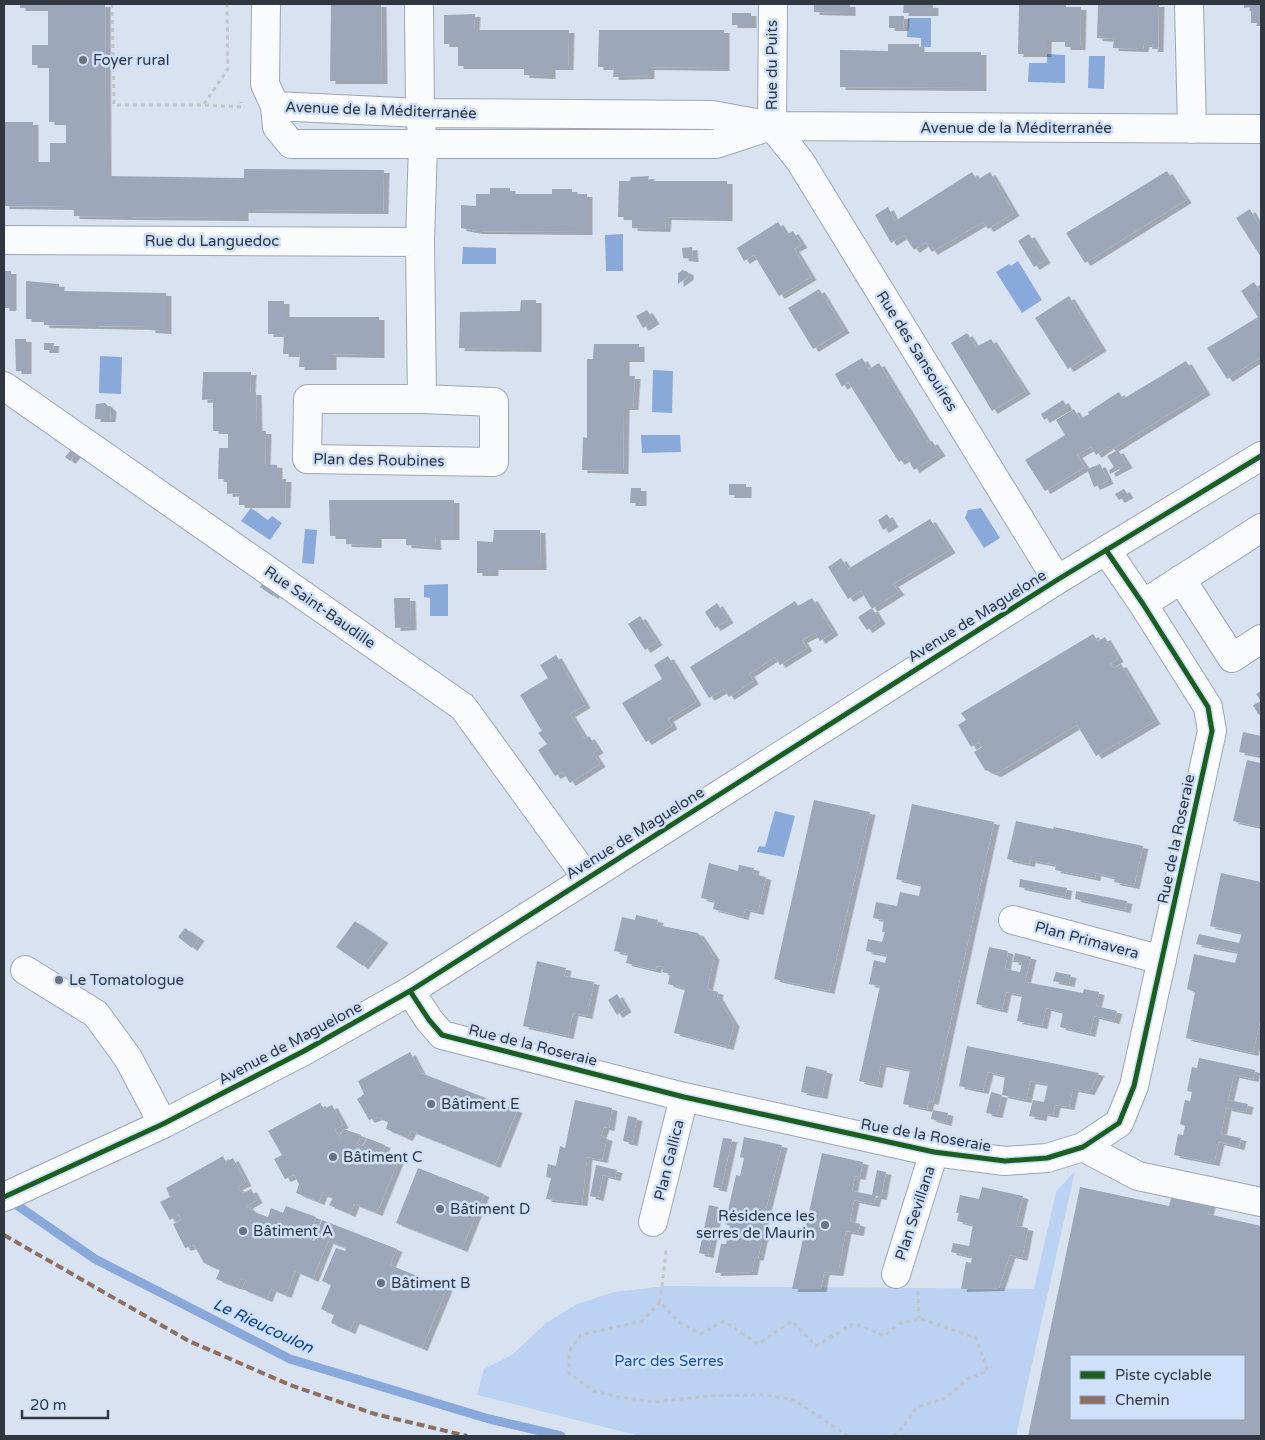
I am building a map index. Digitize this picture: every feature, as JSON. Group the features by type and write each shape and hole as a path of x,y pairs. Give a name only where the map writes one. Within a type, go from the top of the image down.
{"street":[{"path":"266,4 270,95"},
{"path":"419,4 422,144 420,242 422,399"},
{"name":"Rue du Puits","path":"772,4 772,126"},
{"path":"1189,4 1192,129"},
{"name":"Avenue de la Méditerranée","path":"772,126 716,144 291,144 277,127 270,95 420,113 712,115 772,126 1261,129"},
{"name":"Rue des Sansouires","path":"772,126 800,161 1057,580"},
{"name":"Rue du Languedoc","path":"4,240 420,242"},
{"name":"Rue Saint-Baudille","path":"4,386 463,707 587,878"},
{"name":"Plan des Roubines","path":"308,399 422,399 494,402 494,462 307,459 308,399"},
{"name":"Avenue de Maguelone","path":"4,1197 163,1124 304,1051 410,991 1057,580 1261,456"},
{"path":"1144,604 1261,528"},
{"name":"Rue de la Roseraie","path":"410,991 424,1013 442,1035 684,1097 934,1152 1005,1161 1047,1158 1083,1146 1119,1123 1134,1086 1212,730 1208,707 1144,604 1106,550"},
{"path":"1181,579 1232,658 1261,639"},
{"name":"Plan Primavera","path":"1013,920 1162,960"},
{"path":"25,970 96,1014 128,1058 163,1124"},
{"name":"Plan Gallica","path":"653,1222 684,1097"},
{"path":"1083,1146 1138,1176 1261,1202"},
{"name":"Plan Sevillana","path":"907,1280 934,1152"}],"path":[{"path":"112,4 114,105 241,107 240,84 270,95"},
{"path":"204,105 228,70 227,4"},
{"path":"653,1222 666,1252 660,1302 642,1320 581,1335 569,1351 569,1373 593,1391 620,1398 654,1402 708,1396 765,1395 794,1400 848,1436"},
{"path":"907,1280 919,1318"},
{"path":"660,1302 679,1322 700,1334 724,1321 758,1344 792,1321 816,1346 854,1322 884,1336 899,1324 919,1318 976,1338 988,1371 967,1378 946,1398 917,1407 902,1428 893,1436"}],"green space":[{"name":"Parc des Serres","path":"1075,1171 1016,1436 640,1436 477,1395 484,1369 512,1355 546,1323 577,1304 614,1292 666,1286 1034,1289 1056,1192"}],"shaded area":[{"path":"908,18 931,18 931,47 921,47 921,38 907,37"},
{"path":"1047,54 1065,55 1065,83 1028,82 1029,63 1047,63"},
{"path":"1089,56 1105,56 1104,89 1088,88"},
{"path":"623,234 623,271 606,271 605,235"},
{"path":"463,247 496,248 496,264 462,264"},
{"path":"1018,261 1042,300 1022,313 996,272"},
{"path":"100,356 122,357 121,394 99,393"},
{"path":"653,370 673,371 672,413 652,412"},
{"path":"641,435 680,435 681,452 642,453"},
{"path":"251,508 268,520 272,516 282,523 270,540 241,521"},
{"path":"981,508 1000,538 984,548 965,518 968,510"},
{"path":"305,529 317,530 314,564 302,563"},
{"path":"448,584 448,616 430,616 430,598 424,597 424,585"},
{"path":"775,811 795,816 784,857 757,852 759,846 765,847"}],"building":[{"path":"20,4 105,4 106,176 244,178 244,169 384,170 383,211 243,210 243,218 130,217 74,216 74,207 4,206 4,122 33,122 33,162 50,162 50,143 66,143 66,122 49,122 49,65 32,65 32,45 48,45 48,8 20,8"},
{"path":"331,4 381,4 382,81 330,81"},
{"path":"814,4 850,4 850,13 814,12"},
{"path":"904,4 933,5 933,13 903,13"},
{"path":"1019,4 1066,4 1066,7 1081,7 1080,47 1065,47 1065,39 1046,39 1046,54 1018,54"},
{"path":"1098,4 1159,4 1158,49 1152,49 1153,44 1144,44 1143,49 1113,48 1114,39 1097,38"},
{"path":"1244,4 1261,4 1261,23 1251,23 1251,7 1244,8"},
{"path":"732,13 751,13 751,25 732,25"},
{"path":"475,14 474,30 569,30 568,67 550,67 550,76 524,75 524,66 458,66 458,44 444,44 444,15"},
{"path":"889,16 904,16 903,28 889,28"},
{"path":"599,30 724,30 724,68 649,67 649,76 613,77 614,67 598,67"},
{"path":"888,44 919,44 919,52 981,52 981,88 840,87 840,50 888,51"},
{"path":"1167,171 1186,200 1085,263 1066,233"},
{"path":"972,172 977,180 990,172 1014,213 988,229 983,222 932,252 926,242 914,250 904,235 891,243 875,215 888,207 895,221"},
{"path":"649,176 648,181 727,181 727,218 666,217 665,229 632,228 632,217 618,217 619,181 630,181 631,177"},
{"path":"490,188 510,188 510,194 552,194 552,189 572,189 572,194 587,194 587,232 477,231 461,228 461,205 476,206 476,194 490,194"},
{"path":"1250,209 1257,222 1261,220 1261,257 1236,218"},
{"path":"778,222 786,235 793,231 802,245 794,249 811,277 779,296 754,255 744,261 737,248"},
{"path":"1029,234 1045,260 1034,267 1018,241"},
{"path":"692,247 693,259 683,258 682,248"},
{"path":"683,270 688,272 688,277 678,284 678,273"},
{"path":"4,271 11,271 11,308 4,308"},
{"path":"26,281 59,284 59,291 166,293 166,331 150,330 150,327 44,325 43,319 26,319"},
{"path":"1254,282 1261,293 1261,357 1227,379 1207,348 1258,317 1241,291"},
{"path":"819,289 844,330 813,349 788,308"},
{"path":"1069,296 1101,348 1068,369 1035,318"},
{"path":"521,300 536,300 536,349 459,348 460,312 520,311"},
{"path":"268,301 284,301 284,317 379,317 379,355 331,354 331,367 299,367 300,354 283,354 284,334 268,334"},
{"path":"647,310 654,321 643,328 636,316"},
{"path":"967,333 976,347 991,339 1025,391 992,411 951,343"},
{"path":"15,339 26,339 26,371 16,371"},
{"path":"44,343 54,343 53,350 44,350"},
{"path":"594,344 639,344 639,359 624,359 624,376 635,376 633,407 624,407 623,471 582,470 583,437 587,438 587,359 593,359"},
{"path":"862,358 869,369 879,363 928,443 932,441 940,453 914,470 907,457 899,462 848,382 842,387 835,374"},
{"path":"1186,361 1205,392 1111,450 1109,446 1096,455 1091,447 1077,455 1085,467 1045,491 1025,460 1065,435 1056,420 1074,409 1080,419 1119,392 1123,399"},
{"path":"203,372 251,372 250,392 256,392 257,431 266,431 265,464 277,465 277,479 286,479 285,505 239,505 239,493 227,494 227,479 218,479 219,448 228,448 228,431 213,431 213,399 202,400"},
{"path":"1063,400 1067,407 1044,420 1041,414"},
{"path":"105,403 111,409 110,419 95,419 96,404"},
{"path":"77,443 82,446 70,461 65,457"},
{"path":"1118,450 1127,465 1110,474 1109,470 1114,467 1107,456"},
{"path":"1100,464 1108,481 1094,487 1087,469"},
{"path":"729,484 746,484 746,495 729,495"},
{"path":"631,488 641,488 641,503 630,503"},
{"path":"1124,489 1128,495 1119,500 1115,494"},
{"path":"329,500 454,500 454,537 435,537 436,547 406,545 406,536 376,536 376,545 346,544 346,536 330,536"},
{"path":"887,514 893,524 883,530 878,520"},
{"path":"930,519 950,550 893,584 899,592 872,609 861,591 848,599 828,567 841,558 848,569"},
{"path":"494,530 540,530 541,567 493,567 493,573 477,573 477,541 493,542"},
{"path":"266,579 278,588 273,596 260,587"},
{"path":"394,598 410,598 411,627 395,628"},
{"path":"812,598 833,632 820,641 815,633 802,640 807,648 780,665 775,657 749,674 753,681 729,697 724,689 709,698 690,667 795,601 798,606"},
{"path":"717,603 728,620 715,628 705,612"},
{"path":"872,608 880,621 867,630 858,617"},
{"path":"640,616 657,642 645,650 628,624"},
{"path":"1093,634 1098,641 1105,637 1118,659 1110,664 1113,668 1121,664 1155,721 1096,756 1077,725 996,774 985,770 974,752 982,747 979,742 971,747 958,725 966,720 961,713"},
{"path":"556,655 585,705 570,714 585,739 589,736 598,750 593,753 600,764 570,783 563,772 555,776 538,750 547,744 538,733 542,731 520,695 548,678 540,665"},
{"path":"668,656 696,702 668,719 672,726 646,742 622,703 662,679 654,665"},
{"path":"1261,691 1261,701 1256,694"},
{"path":"1261,701 1261,715 1258,714 1253,705"},
{"path":"1243,732 1261,736 1261,756 1239,752"},
{"path":"1247,760 1261,763 1261,827 1233,821"},
{"path":"814,800 870,812 829,991 774,979"},
{"path":"912,804 994,822 934,1098 933,1102 929,1101 927,1109 903,1104 910,1070 881,1064 877,1085 859,1081 880,986 869,984 874,960 885,963 887,955 866,951 868,939 882,942 885,932 882,932 884,920 873,918 876,902 897,906 900,892 919,896 921,885 896,879"},
{"path":"1016,821 1143,846 1134,886 1114,882 1115,878 1096,873 1095,878 1055,870 1056,865 1030,860 1029,864 1007,859"},
{"path":"709,863 738,871 739,865 754,868 753,874 766,877 758,912 745,909 743,917 713,909 715,901 701,898"},
{"path":"1221,873 1261,882 1261,1017 1253,1053 1186,1038 1195,992 1187,989 1194,954 1235,963 1238,952 1196,944 1199,934 1239,943 1242,933 1210,926"},
{"path":"1020,879 1067,888 1065,897 1019,887"},
{"path":"1076,891 1127,901 1125,910 1075,899"},
{"path":"636,915 658,920 657,925 698,933 714,957 707,989 718,992 717,996 734,1024 728,1047 674,1033 685,989 668,984 670,974 662,972 664,967 657,966 655,970 626,963 628,954 614,951 622,917 635,920"},
{"path":"355,921 383,940 363,966 336,947"},
{"path":"185,928 199,938 192,948 178,937"},
{"path":"989,947 1008,951 1005,969 1020,972 1022,963 1013,962 1015,953 1031,957 1025,982 1083,993 1084,989 1099,992 1096,1006 1117,1011 1114,1021 1094,1016 1090,1034 1060,1027 1063,1012 1046,1008 1042,1026 1017,1021 1022,995 1006,992 1002,1010 976,1004"},
{"path":"537,961 566,968 564,976 594,982 587,1016 573,1013 568,1036 523,1026"},
{"path":"1056,972 1071,975 1069,984 1053,981"},
{"path":"617,994 626,1009 617,1015 608,1000"},
{"path":"967,1046 1099,1073 1089,1092 1073,1089 1069,1107 1055,1105 1053,1115 1042,1113 1041,1118 1029,1116 1033,1100 1044,1102 1048,1084 1030,1081 1026,1100 1002,1095 1005,1076 988,1072 983,1091 959,1086"},
{"name":"Bâtiment E","path":"410,1052 421,1073 517,1110 495,1165 411,1131 407,1138 386,1129 388,1122 377,1117 369,1120 357,1099 364,1094 358,1081"},
{"path":"1199,1058 1255,1070 1253,1079 1234,1075 1228,1100 1248,1104 1246,1112 1226,1108 1221,1134 1241,1138 1239,1147 1219,1142 1214,1163 1174,1155 1178,1134 1183,1135 1185,1126 1180,1124 1185,1100 1190,1101 1192,1092 1187,1091 1192,1067 1197,1068"},
{"path":"806,1066 827,1071 822,1096 801,1092"},
{"path":"991,1092 1002,1095 997,1115 986,1113"},
{"path":"575,1100 612,1108 609,1128 604,1127 601,1136 607,1138 602,1160 587,1157 582,1203 546,1199 551,1178 546,1177 548,1164 556,1166 560,1146 565,1148"},
{"name":"Bâtiment C","path":"320,1103 324,1109 332,1105 343,1125 335,1130 339,1137 344,1129 361,1135 357,1144 363,1146 367,1138 385,1145 382,1155 398,1161 377,1213 354,1204 350,1214 329,1205 333,1198 322,1194 319,1202 296,1193 299,1184 294,1175 285,1179 274,1159 282,1155 268,1131"},
{"path":"933,1110 948,1113 946,1123 931,1119"},
{"path":"628,1116 637,1118 632,1143 623,1141"},
{"name":"Résidence les serres de Maurin","path":"744,1137 782,1145 762,1225 765,1226 758,1258 755,1257 752,1272 715,1273 721,1244 726,1244 730,1226 725,1224 736,1175 740,1176 744,1158 740,1157"},
{"path":"723,1138 732,1139 721,1189 713,1187"},
{"name":"Résidence les serres de Maurin","path":"822,1153 863,1162 860,1177 855,1176 852,1191 872,1195 877,1170 886,1172 881,1197 876,1196 874,1204 854,1200 850,1221 860,1224 858,1233 846,1231 838,1273 824,1272 821,1289 792,1289"},
{"path":"223,1156 226,1162 233,1158 246,1183 237,1187 243,1193 251,1189 257,1200 247,1206 254,1212 268,1217 271,1208 283,1213 286,1206 316,1217 307,1238 314,1241 322,1220 397,1249 390,1265 447,1288 422,1348 354,1321 350,1331 331,1323 334,1315 321,1309 331,1285 322,1281 336,1248 345,1251 346,1248 328,1241 313,1279 295,1271 286,1295 271,1289 267,1299 242,1289 246,1280 241,1278 237,1287 216,1279 220,1270 204,1263 194,1245 185,1248 173,1224 181,1220 179,1215 170,1220 160,1202 170,1197 166,1188"},
{"path":"596,1165 617,1170 615,1178 603,1175 598,1198 590,1196"},
{"name":"Bâtiment D","path":"418,1168 484,1194 462,1249 396,1223"},
{"path":"982,1187 1023,1196 1016,1226 1028,1228 1022,1258 1010,1255 999,1288 961,1289 966,1262 971,1263 972,1257 951,1252 953,1243 969,1246 973,1225 957,1221 959,1213 956,1213 960,1195 979,1199"},
{"path":"1080,1187 1169,1206 1173,1191 1211,1200 1208,1214 1261,1226 1261,1436 1028,1436"},
{"path":"709,1205 718,1207 708,1255 699,1253"}],"waterway":[{"name":"Le Rieucoulon","path":"8,1199 95,1259 290,1359 489,1419 561,1436"}],"marked path":[{"path":"4,1235 189,1341 290,1385 375,1414 467,1436"}],"cycle path":[{"path":"4,1197 163,1124 304,1051 410,991 1057,580 1261,456"},
{"path":"410,991 429,1020 442,1035 684,1097 934,1152 1005,1161 1047,1158 1083,1147 1119,1123 1134,1086 1212,731 1208,707 1143,604 1106,550"}],"place":[{"name":"Foyer rural","path":"83,60"},
{"name":"Le Tomatologue","path":"59,980"},
{"name":"Bâtiment E","path":"431,1104"},
{"name":"Bâtiment C","path":"333,1157"},
{"name":"Bâtiment D","path":"440,1209"},
{"name":"Résidence les serres de Maurin","path":"825,1225"},
{"name":"Bâtiment A","path":"243,1231"},
{"name":"Bâtiment B","path":"381,1283"}]}
